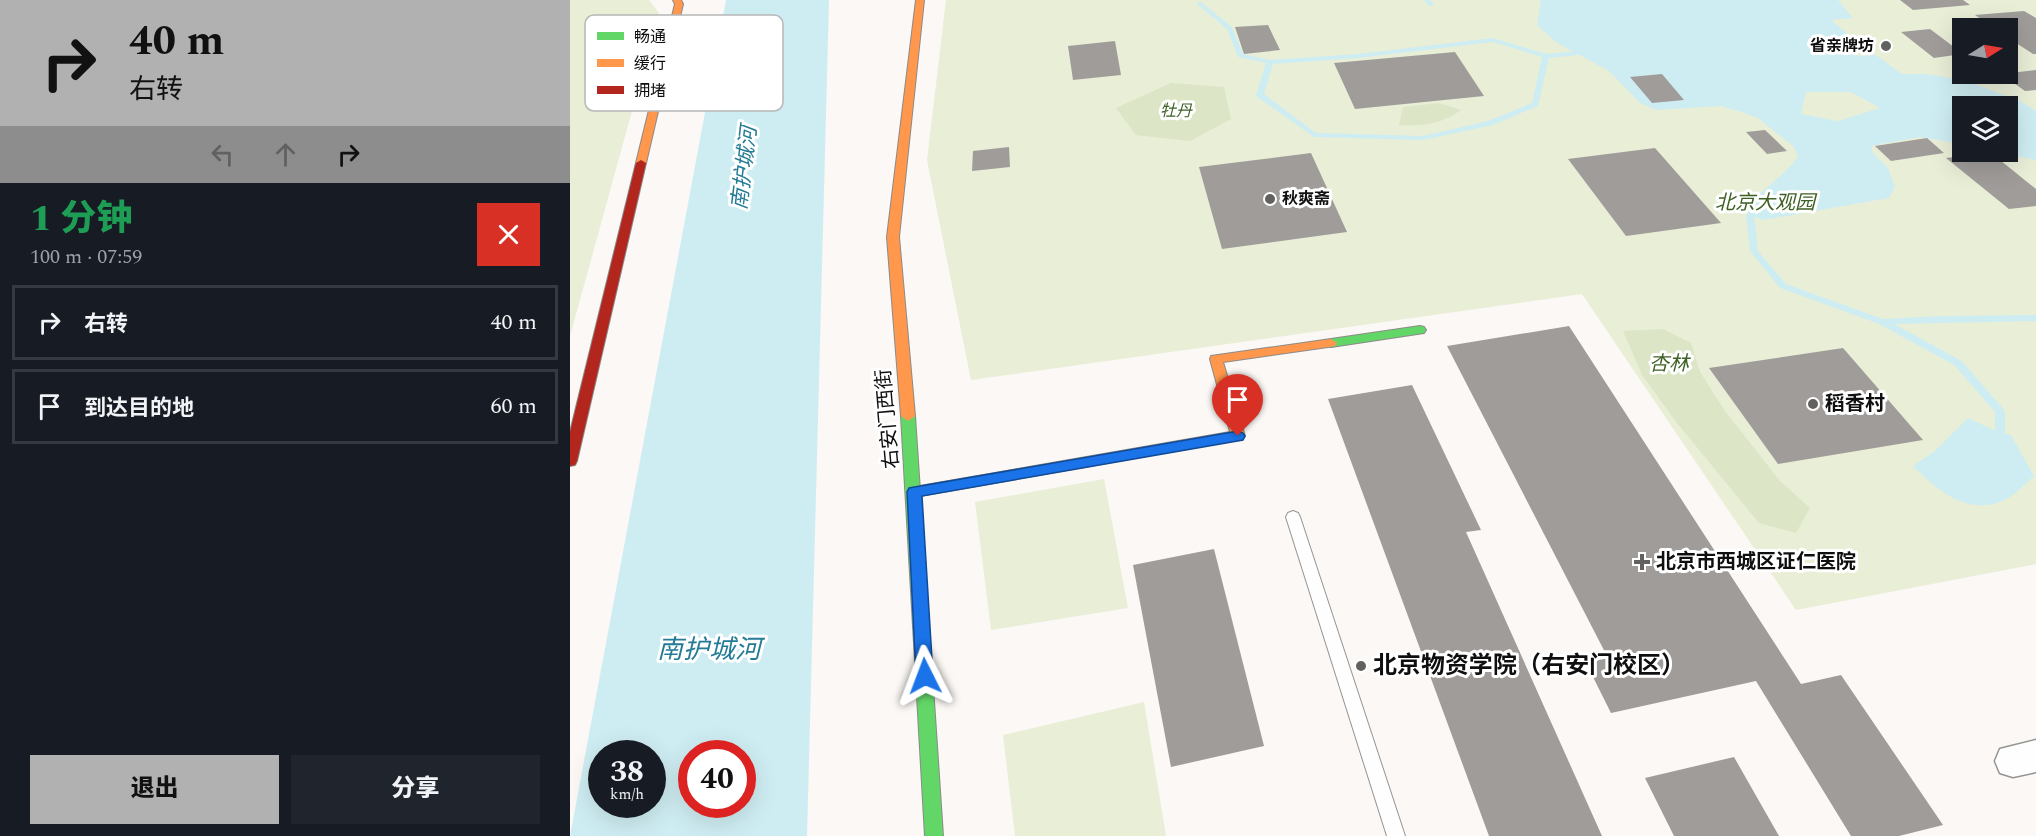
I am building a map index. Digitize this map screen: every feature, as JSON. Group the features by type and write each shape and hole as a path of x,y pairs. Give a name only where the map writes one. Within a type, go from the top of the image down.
{"main road":[{"path":"675,15 677,0"},
{"name":"右安门西街","path":"920,0 893,237 914,492 934,836"},
{"path":"570,461 653,111"},
{"path":"914,492 1238,436 1216,359 1420,330"}],"lane":[{"path":"1293,517 1396,836"}],"green space":[{"path":"570,0 649,0 658,15 585,15 585,111 632,111 570,336"},
{"name":"北京大观园","path":"946,0 2036,0 2036,564 1796,610 1582,294 971,380 927,160"},
{"name":"牡丹","path":"1171,83 1224,87 1231,119 1190,141 1136,135 1116,108"},
{"path":"1439,103 1461,110 1446,119 1431,124 1399,125 1403,107"},
{"name":"杏林","path":"1663,329 1691,343 1700,372 1725,411 1780,481 1810,508 1796,533 1759,523 1677,423 1642,375 1623,331"},
{"path":"1104,479 1128,608 991,630 975,502"},
{"path":"1144,702 1166,836 1015,836 1003,735"}],"water":[{"name":"南护城河","path":"726,0 829,0 807,836 570,836 705,111 783,111 783,15 723,15"},
{"path":"1541,0 1838,0 1853,18 1831,20 1856,41 1841,44 1858,56 1876,55 1902,74 1927,74 1952,78 1952,84 1975,84 2007,96 1952,96 1952,142 1920,137 1871,146 1873,153 1888,168 1895,187 1889,198 1763,220 1750,215 1746,208 1798,157 1794,147 1758,118 1721,106 1656,110 1640,103 1609,71 1557,43 1537,25","holes":["1806,92 1851,92 1880,108 1838,121 1801,114"]},
{"path":"2018,100 2036,111 2036,160 2018,156"},
{"path":"1968,418 2000,433 2011,435 2034,476 2005,500 1987,505 1974,505 1952,498 1913,466 1935,451"}],"building":[{"path":"1900,0 1963,0 1970,5 1913,10"},
{"path":"2024,11 2036,18 2036,54 2018,44 2018,18 1980,18 1975,15"},
{"path":"1268,25 1280,50 1244,54 1235,27"},
{"path":"1930,29 1952,46 1952,55 1934,58 1901,32"},
{"path":"1115,41 1121,75 1073,80 1068,46"},
{"path":"1455,52 1484,96 1355,109 1334,63"},
{"path":"2036,70 2036,90 2025,91 2015,84 2018,84 2018,72"},
{"path":"1662,74 1684,100 1652,103 1630,77"},
{"path":"1765,130 1787,151 1767,154 1746,132"},
{"path":"1927,138 1944,153 1891,161 1875,146"},
{"path":"1009,147 1010,167 972,171 973,151"},
{"path":"1655,148 1721,223 1626,236 1568,159"},
{"name":"秋爽斋","path":"1311,153 1347,232 1222,249 1199,167"},
{"path":"1952,157 1952,162 2002,162 2036,189 2036,206 2009,209 1946,158"},
{"path":"1569,326 1801,684 1841,675 1943,825 1899,836 1851,836 1756,681 1611,713 1586,663 1608,658 1447,346"},
{"name":"稻香村","path":"1843,348 1923,440 1778,464 1709,368"},
{"path":"1412,385 1481,530 1466,532 1602,836 1489,836 1328,399"},
{"path":"1214,549 1264,746 1171,767 1133,565"},
{"path":"1734,757 1779,836 1674,836 1645,778"}],"waterway":[{"path":"1427,0 1431,5"},
{"path":"1199,3 1230,28 1240,56 1270,62"},
{"path":"1270,62 1358,56 1493,40 1546,56"},
{"path":"1546,56 1578,53"},
{"path":"1270,62 1260,95 1314,135 1423,138 1490,123 1535,104 1546,56"},
{"path":"1750,215 1754,251 1783,286 1882,322"},
{"path":"1882,322 2036,318"},
{"path":"1882,322 1958,363 2000,411 2000,433"}],"traffic: fast":[{"path":"1331,343 1420,330"},
{"path":"908,416 934,836"}],"traffic: slow":[{"path":"676,15 679,4 677,0"},
{"path":"908,416 893,237 920,0"},
{"path":"641,163 653,111"},
{"path":"914,492 1238,436 1216,359 1331,343"}],"traffic: jam":[{"path":"570,461 641,163"}],"place":[{"name":"省亲牌坊","path":"1886,46"},
{"name":"秋爽斋","path":"1270,199"},
{"name":"稻香村","path":"1813,404"},
{"name":"北京市西城区证仁医院","path":"1642,562"},
{"name":"北京物资学院（右安门校区）","path":"1361,666"}],"route":[{"path":"925,676 914,492 1238,436"}]}
